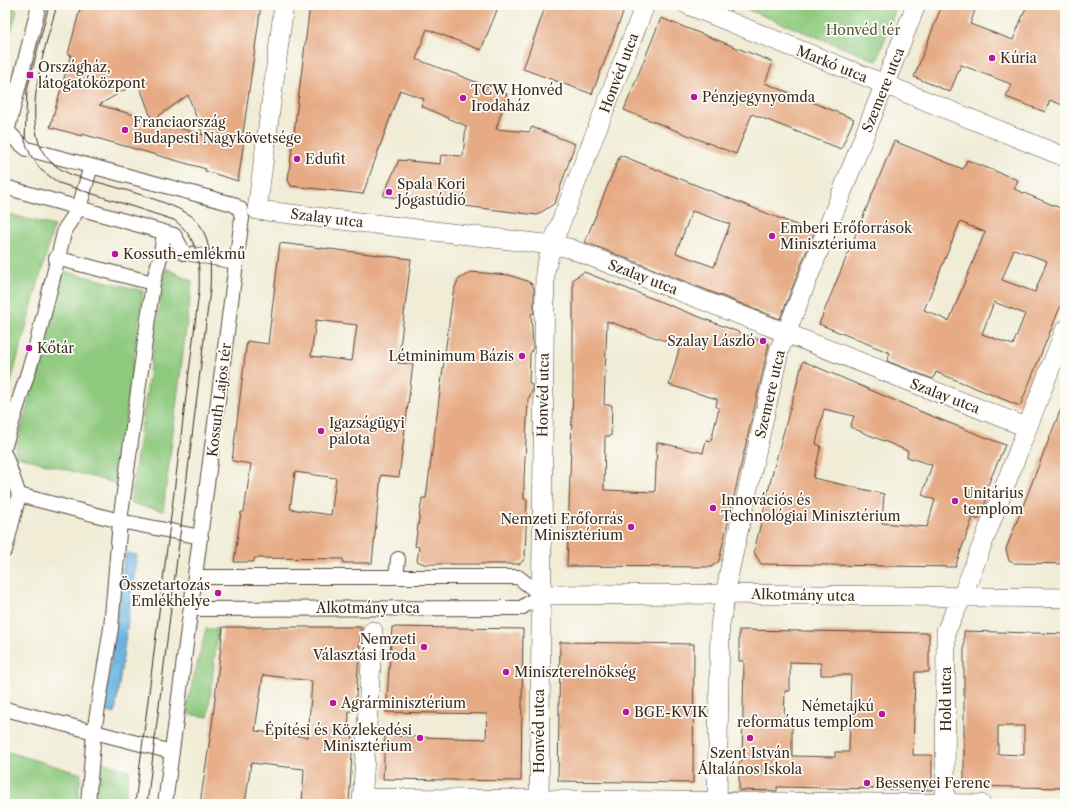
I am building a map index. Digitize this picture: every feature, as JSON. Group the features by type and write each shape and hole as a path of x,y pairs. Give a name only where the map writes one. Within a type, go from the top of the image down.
{"street":[{"path":"39,5 6,131 28,149 249,209 284,5"},
{"name":"Honvéd utca","path":"539,802 545,271 552,244 645,5"},
{"name":"Markó utca","path":"688,5 885,86 1065,157"},
{"name":"Szemere utca","path":"718,802 720,625 739,529 785,333 885,86 916,5"},
{"path":"5,445 56,258 65,229 79,208 91,166"},
{"path":"5,187 174,235 188,254 236,262"},
{"name":"Szalay utca","path":"249,209 552,244 578,252 1026,427"},
{"name":"Kossuth Lajos tér","path":"165,804 242,218 249,209"},
{"path":"88,804 94,732 111,628 120,521 153,283 161,254 164,232"},
{"path":"56,258 153,283"},
{"name":"Hold utca","path":"945,804 946,631 962,597 1026,427 1065,330"},
{"path":"5,455 19,495 5,550"},
{"path":"19,495 120,521 201,537"},
{"path":"396,576 398,560"},
{"path":"196,577 518,576 541,595"},
{"name":"Alkotmány utca","path":"191,609 521,608 541,595 726,594 1065,598"},
{"path":"375,608 362,801 981,804"},
{"path":"5,709 172,752"}],"green space":[{"path":"5,5 17,10 5,55"},
{"name":"Honvéd tér","path":"736,5 897,5 877,61"},
{"path":"5,213 54,226 5,403"},
{"path":"165,268 192,281 163,511 130,503"},
{"path":"64,271 143,291 117,484 14,455"},
{"path":"206,629 218,629 208,717 187,714 188,700"},
{"path":"5,751 81,774 77,804 5,804"},
{"path":"98,761 129,770 125,804 92,804"}],"water":[{"path":"125,553 137,555 115,714 104,711"}],"building":[{"path":"81,5 261,5 242,141 244,141 238,181 205,171 206,169 82,134 82,136 50,127 71,54 68,54","holes":["138,82 152,120 99,105","188,95 203,135 153,120"]},
{"path":"310,5 499,5 481,50 427,29 416,59 507,94 496,129 529,132 532,127 575,144 555,203 537,215 383,196 399,160 440,164 441,155 463,156 466,126 421,106 424,99 400,90 363,194 291,186 288,180"},
{"path":"546,5 626,5 592,94 523,69"},
{"name":"Kúria","path":"942,5 977,5 970,24 1013,40 1027,5 1065,5 1065,46 1061,57 1065,59 1065,106 1050,100 1045,112 1006,97 1011,84 961,65 950,92 914,77"},
{"name":"Pénzjegynyomda","path":"661,18 773,62 765,83 854,119 841,149 752,114 736,154 624,110"},
{"path":"894,141 963,169 967,160 1018,180 1014,189 1065,210 1065,295 1020,406 936,372 933,379 887,361 890,353 819,324","holes":["960,222 985,232 949,321 924,310","1014,249 1047,261 1035,292 1002,280","994,302 1025,314 1013,345 982,334"]},
{"name":"Emberi Erőforrások Minisztériuma","path":"620,155 814,232 780,319 585,242","holes":["692,211 730,224 714,267 676,253"]},
{"name":"Igazságügyi palota","path":"280,243 411,259 398,363 413,364 399,477 381,475 372,563 343,563 343,559 254,558 254,562 234,562 241,512 244,512 251,464 232,461 247,341 268,344","holes":["316,320 357,325 352,361 311,356","295,472 336,478 331,515 290,509"]},
{"path":"470,272 509,275 527,281 532,284 534,289 534,313 531,314 533,348 530,354 529,382 532,385 533,390 528,399 524,479 524,499 527,499 525,557 519,564 424,564 417,561 419,547 415,546 422,498 426,498 453,293 458,280"},
{"path":"584,272 769,344 719,561 711,567 567,566 573,387 573,279","holes":["607,321 680,346 669,385 717,399 716,407 719,408 711,441 706,440 703,453 657,442 655,492 604,490 605,436 611,436 612,405 604,405"]},
{"path":"803,361 924,413 1005,445 984,494 988,496 978,520 973,517 955,567 761,564 754,552 773,471","holes":["824,409 854,416 850,427 908,451 907,457 932,465 922,495 935,500 927,527 882,523 884,494 813,478 821,446 816,444"]},
{"path":"1064,401 1065,564 1014,563 1009,561 1006,549"},
{"name":"Agrárminisztérium","path":"223,627 361,627 355,711 349,711 348,735 353,736 349,804 302,804 304,769 251,763 245,804 200,804 212,725","holes":["263,675 312,681 308,737 255,731"]},
{"path":"392,627 523,629 521,781 383,779 385,736 486,739 487,714 386,712"},
{"path":"739,630 929,633 929,672 915,672 913,755 932,755 932,790 777,787 777,791 739,790 739,762 742,762 744,661 739,661","holes":["790,662 821,663 821,675 851,675 849,752 835,752 835,757 792,756 792,725 785,725 784,719 785,691 790,691"]},
{"path":"964,631 1065,634 1065,788 964,786","holes":["998,726 1024,726 1024,755 998,754"]},
{"name":"BGE-KVIK","path":"560,642 694,644 693,783 558,781"}],"tram line":[{"path":"49,5 27,90 25,141 30,154 41,170 59,183 174,220 189,235 198,261 199,292 135,804"},
{"path":"57,5 42,59 35,99 37,136 43,152 56,166 72,175 156,200 186,213 195,219 201,226 205,234 209,253 210,290 147,804"}],"place":[{"name":"Kúria","path":"992,58"},
{"name":"Országház, látogatóközpont","path":"30,75"},
{"name":"Pénzjegynyomda","path":"694,97"},
{"name":"TCW Honvéd Irodaház","path":"463,98"},
{"name":"Franciaország Budapesti Nagykövetsége","path":"125,130"},
{"name":"Edufit","path":"297,159"},
{"name":"Spala Kori Jógastúdió","path":"389,192"},
{"name":"Emberi Erőforrások Minisztériuma","path":"772,236"},
{"name":"Kossuth-emlékmű","path":"115,254"},
{"name":"Szalay László","path":"763,341"},
{"name":"Kőtár","path":"29,348"},
{"name":"Létminimum Bázis","path":"522,356"},
{"name":"Igazságügyi palota","path":"321,431"},
{"name":"Unitárius templom","path":"955,501"},
{"name":"Innovációs és Technológiai Minisztérium","path":"713,508"},
{"name":"Nemzeti Erőforrás Minisztérium","path":"631,527"},
{"name":"Összetartozás Emlékhelye","path":"218,593"},
{"name":"Nemzeti Választási Iroda","path":"424,647"},
{"name":"Miniszterelnökség","path":"506,672"},
{"name":"Agrárminisztérium","path":"333,703"},
{"name":"BGE-KVIK","path":"626,712"},
{"name":"Németajkú református templom","path":"882,714"},
{"name":"Építési és Közlekedési Minisztérium","path":"420,738"},
{"name":"Szent István Általános Iskola","path":"750,738"},
{"name":"Bessenyei Ferenc","path":"867,783"}]}
